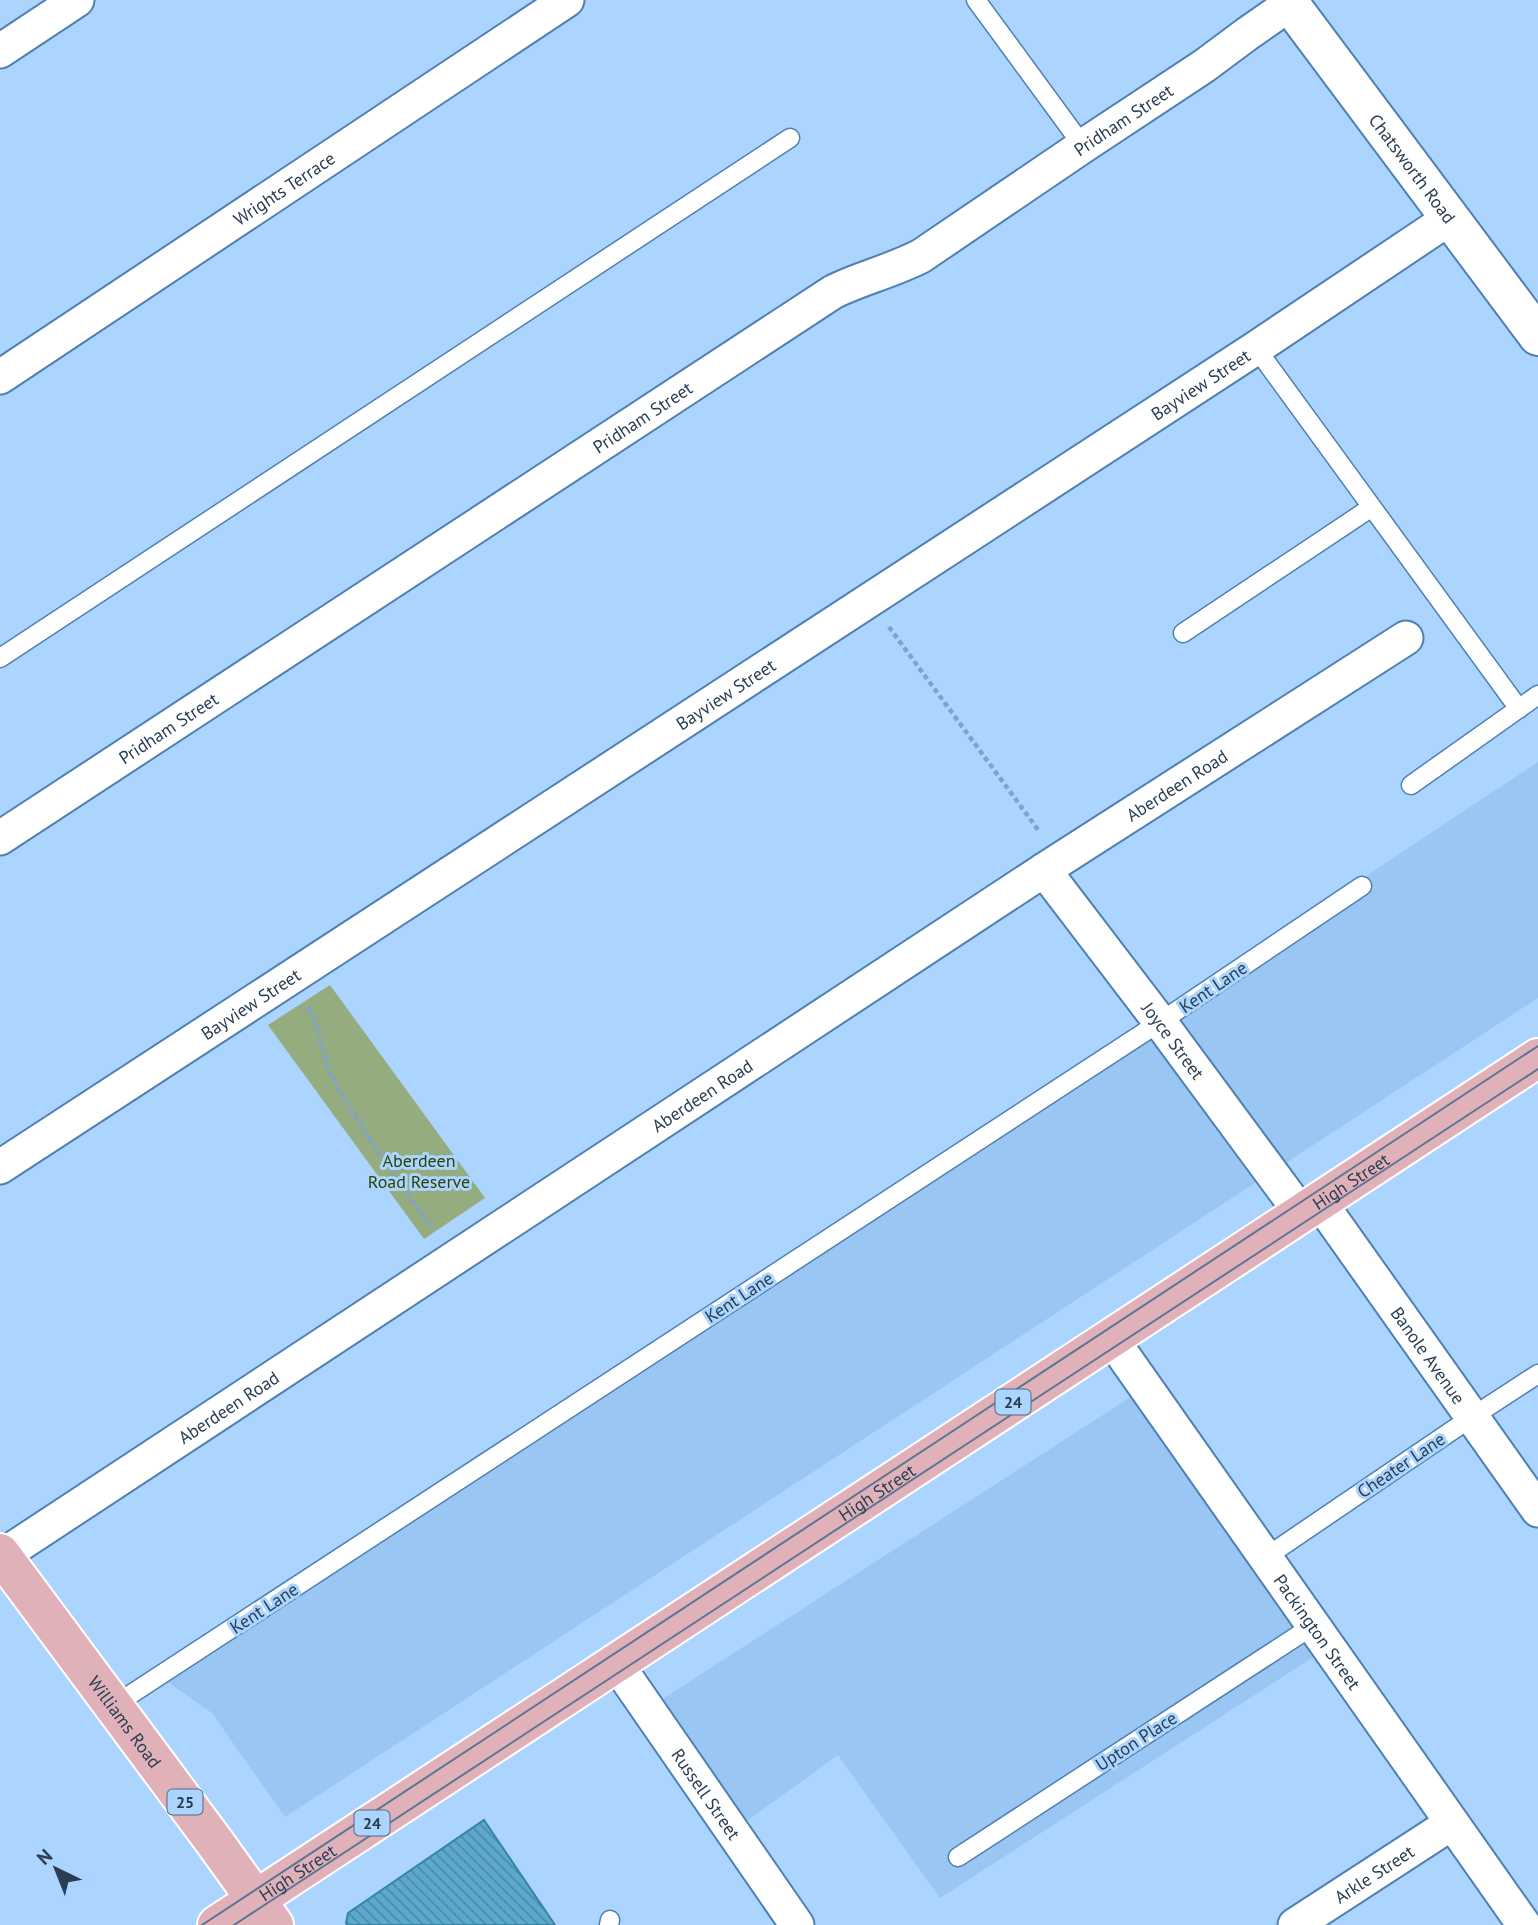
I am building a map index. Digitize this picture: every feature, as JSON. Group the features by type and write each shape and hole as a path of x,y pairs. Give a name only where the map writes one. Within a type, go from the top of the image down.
{"main road":[{"name":"High Street","path":"217,1925 265,1912 616,1663 1538,1058"},
{"name":"Williams Road","path":"1,1555 265,1912"}],"street":[{"path":"0,51 77,0"},
{"name":"Wrights Terrace","path":"0,377 567,0"},
{"name":"Pridham Street","path":"0,838 832,292 853,282 901,267 921,256 1204,66 1288,2"},
{"name":"Chatsworth Road","path":"1288,2 1538,336"},
{"name":"Bayview Street","path":"0,1167 1256,348 1450,218"},
{"name":"Aberdeen Road","path":"1,1555 1044,870 1406,638"},
{"name":"Joyce Street","path":"1044,870 1160,1022 1310,1207"},
{"name":"Banole Avenue","path":"1310,1207 1472,1417 1538,1510"},
{"name":"Packington Street","path":"1111,1338 1524,1925"},
{"name":"Russell Street","path":"616,1663 797,1925"},
{"name":"Arkle Street","path":"1295,1925 1452,1823"}],"lane":[{"path":"976,0 1083,146"},
{"path":"0,658 790,138"},
{"path":"1256,348 1518,709"},
{"path":"1183,633 1372,507"},
{"path":"1411,785 1538,695"},
{"name":"Kent Lane","path":"113,1706 1160,1022 1362,886"},
{"name":"Cheater Lane","path":"1266,1557 1538,1374"},
{"name":"Upton Place","path":"958,1857 1314,1625"}],"path":[{"path":"870,600 1040,833"},
{"path":"304,1001 312,1013 320,1035 327,1066 342,1094 369,1139 434,1231"}],"shaded area":[{"path":"1538,762 1538,998 285,1817 212,1713 159,1676"},
{"path":"1137,1393 1315,1656 940,1898 838,1755 737,1828 658,1702"}],"green space":[{"name":"Aberdeen Road Reserve","path":"330,985 485,1198 424,1239 268,1025"}],"building":[{"path":"484,1820 555,1925 347,1925 348,1913"}],"tram line":[{"path":"202,1925 1538,1046"},
{"path":"234,1925 1538,1069"}]}
